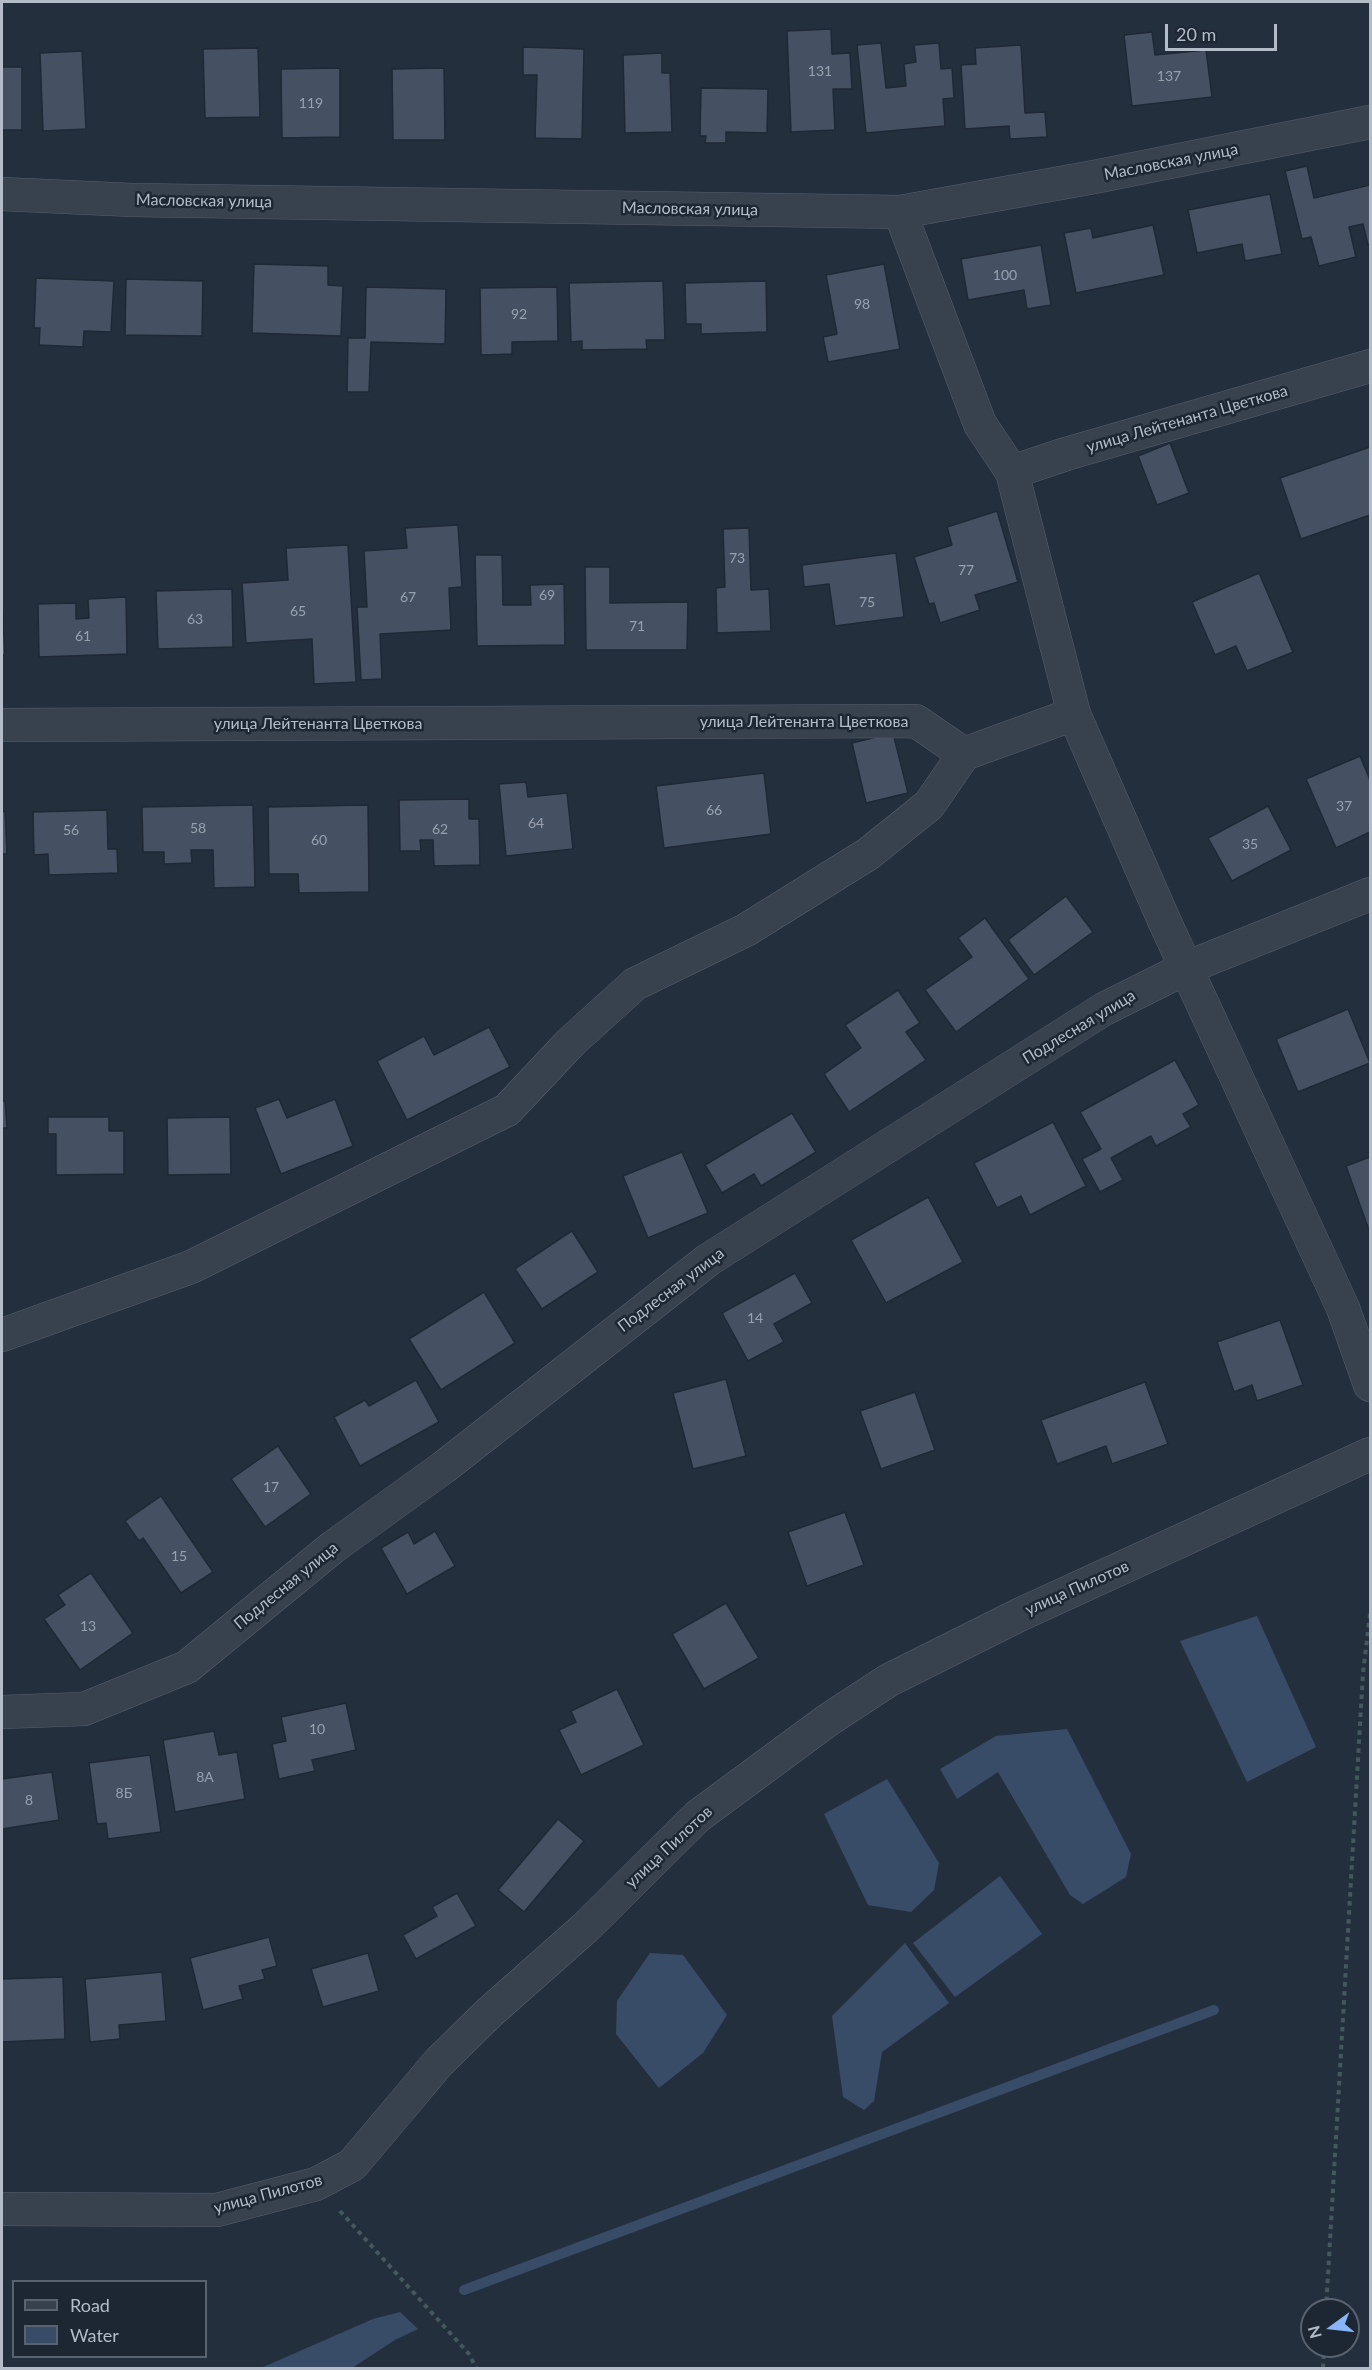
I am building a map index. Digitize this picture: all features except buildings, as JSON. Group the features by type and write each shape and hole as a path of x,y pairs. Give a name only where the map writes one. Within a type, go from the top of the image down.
{"street":[{"name":"Масловская улица","path":"2,194 144,200 900,212 1094,177 1371,122"},
{"path":"900,212 980,424 1012,472 1074,714 1186,968 1343,1308 1371,1385"},
{"name":"улица Лейтенанта Цветкова","path":"1012,472 1066,454 1371,366"},
{"path":"2,1335 191,1267 507,1110 571,1042 635,984 746,930 868,854 929,805 964,754 1074,714"},
{"name":"улица Лейтенанта Цветкова","path":"2,725 916,722 964,754"},
{"name":"Подлесная улица","path":"2,1712 84,1709 188,1667 333,1547 444,1467 708,1260 1104,1010 1186,968 1371,894"},
{"name":"улица Пилотов","path":"2,2209 217,2210 316,2184 352,2165 440,2062 490,2012 585,1928 698,1816 828,1720 889,1680 1019,1615 1371,1454"}],"path":[{"path":"1327,2298 1363,1673 1371,1614"},
{"path":"316,2184 470,2354 476,2368"}],"water":[{"path":"1257,1616 1316,1747 1247,1782 1180,1641"},
{"path":"1067,1729 1131,1854 1126,1877 1083,1904 1070,1895 998,1772 957,1799 940,1769 996,1736"},
{"path":"887,1779 939,1863 934,1890 911,1912 868,1905 824,1814"},
{"path":"1000,1876 1042,1934 955,1997 913,1943"},
{"path":"905,1943 949,2003 882,2052 874,2101 864,2110 843,2097 832,2016"},
{"path":"650,1953 683,1955 727,2015 703,2053 659,2088 616,2034 617,2001"},
{"path":"400,2312 418,2329 395,2340 352,2368 261,2368 373,2319"}],"waterway":[{"path":"464,2290 1214,2010"}]}
